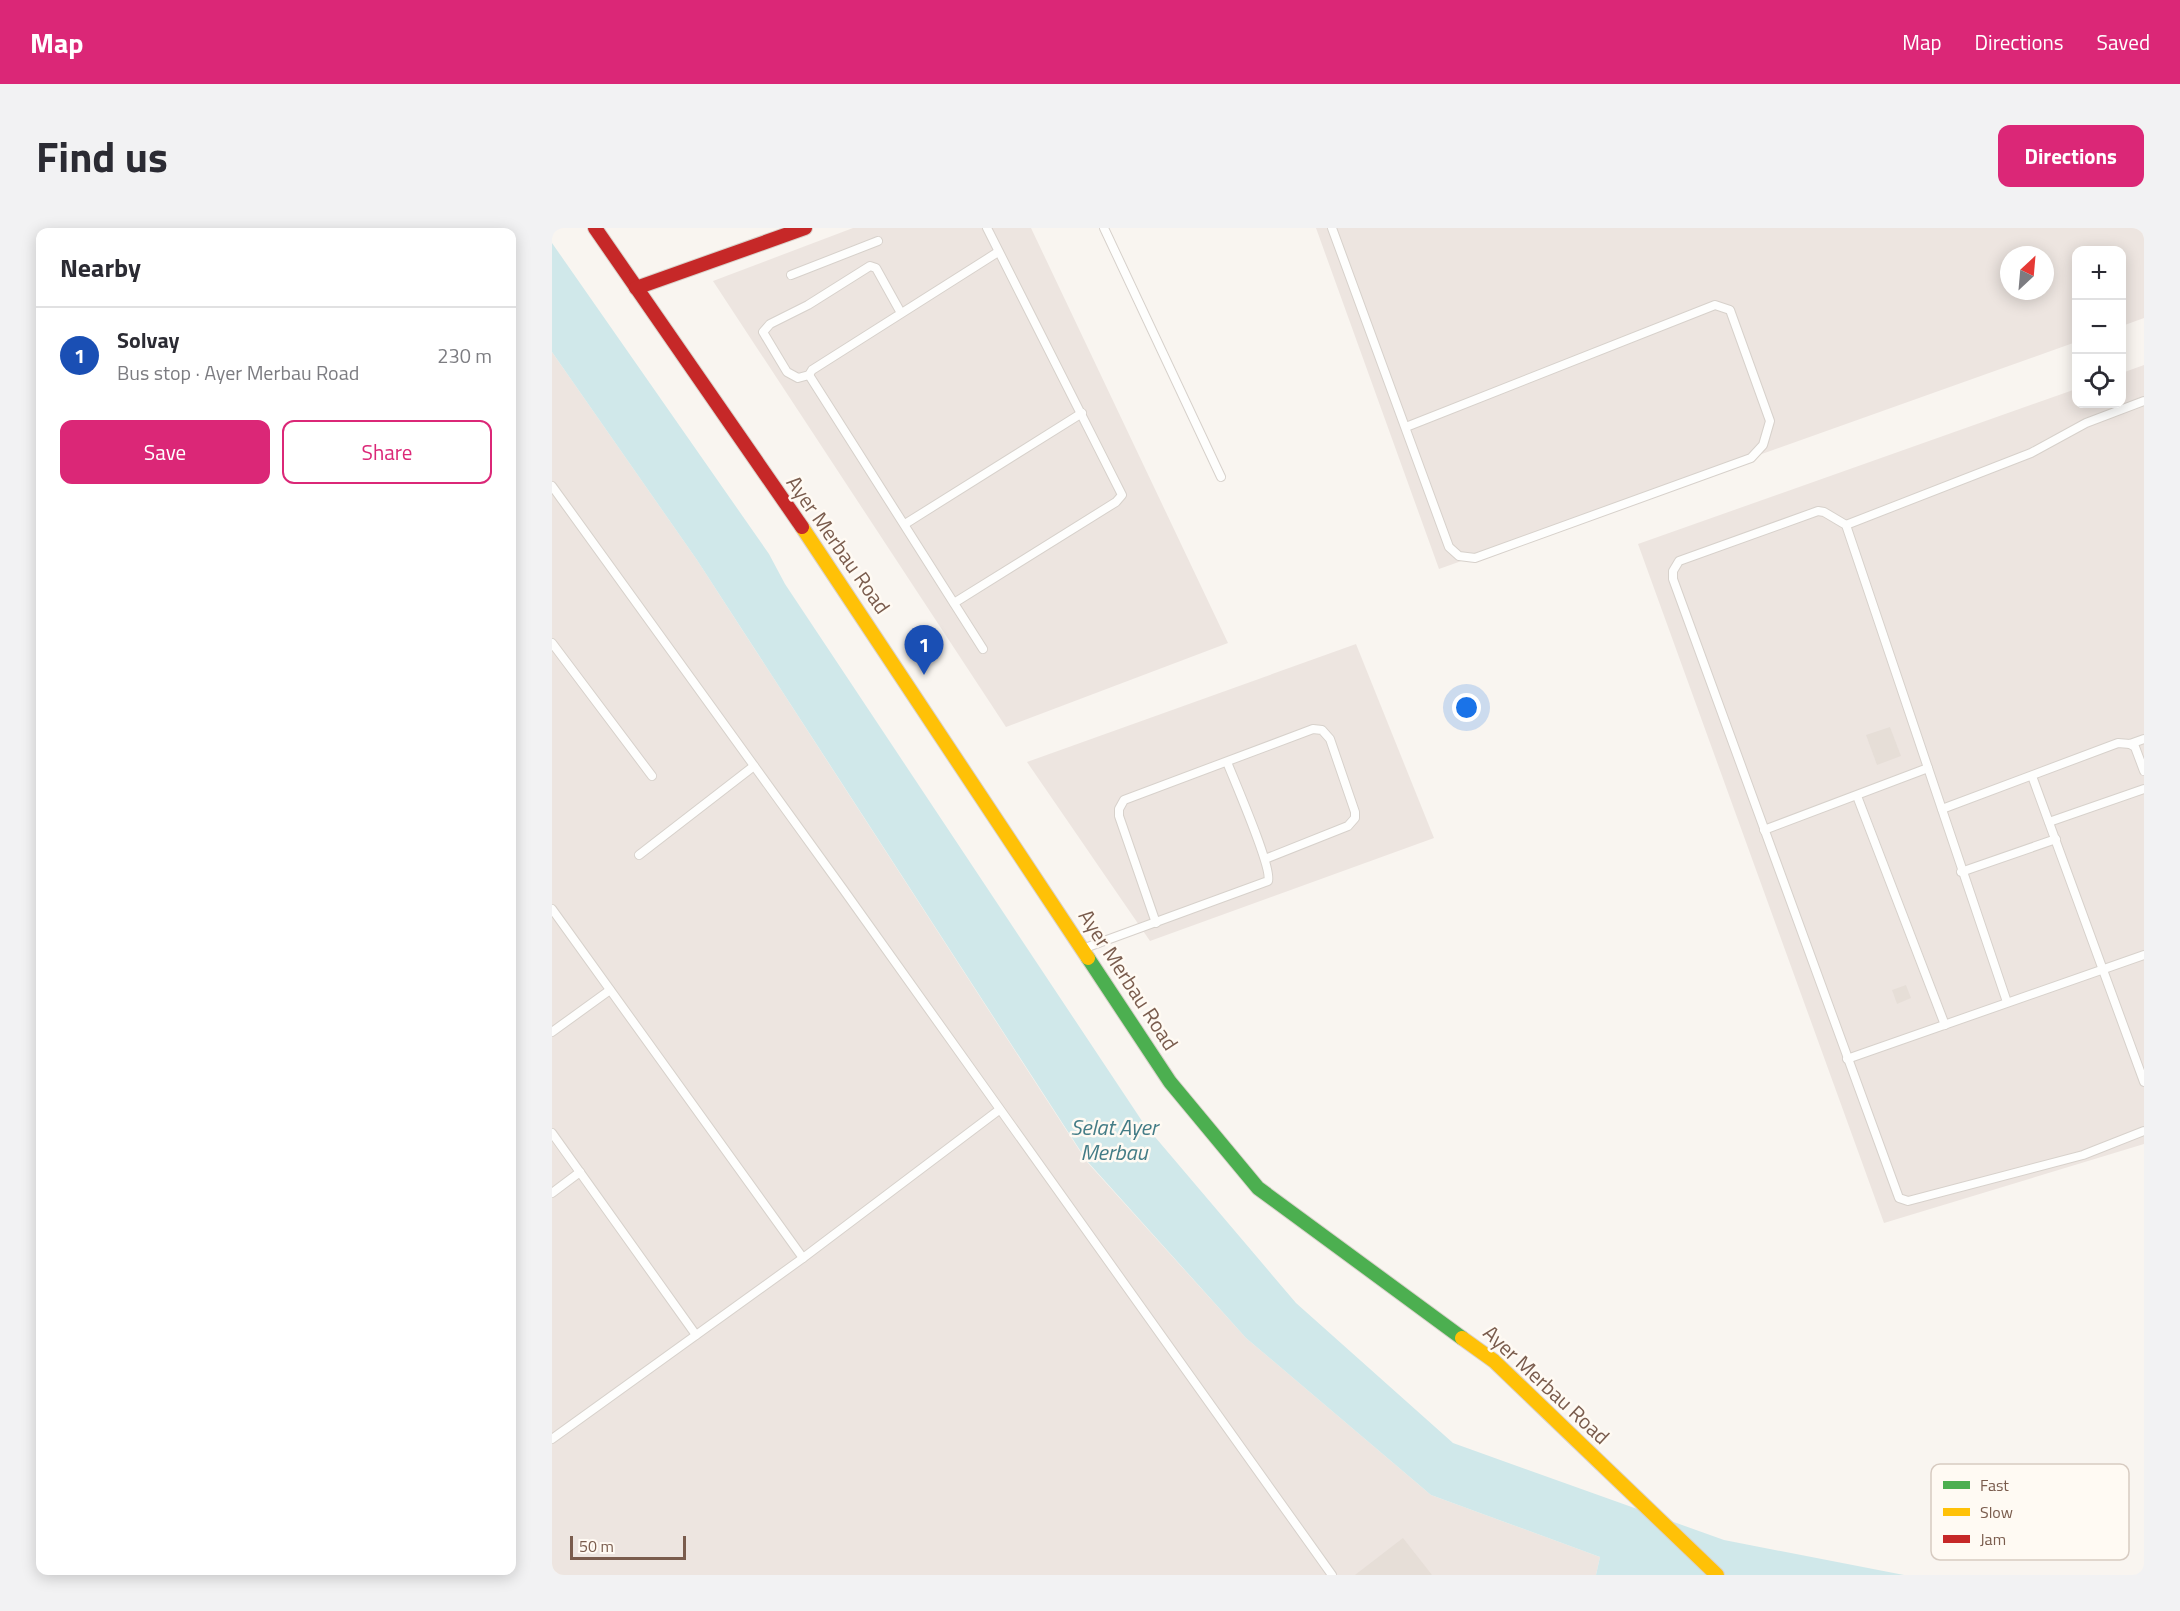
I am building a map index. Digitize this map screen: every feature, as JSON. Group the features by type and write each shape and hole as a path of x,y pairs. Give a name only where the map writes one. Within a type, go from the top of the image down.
{"street":[{"name":"Ayer Merbau Road","path":"595,228 861,614 1170,1082 1258,1188 1494,1361 1717,1575"},
{"path":"636,288 804,228"}],"lane":[{"path":"954,603 1120,499 1121,489 987,228"},
{"path":"1104,228 1221,477"},
{"path":"1332,228 1449,547 1459,556 1467,558 1751,458 1763,445 1770,421 1730,309 1715,305 1406,427"},
{"path":"791,275 878,241"},
{"path":"901,313 876,268 870,266 808,305 767,326 763,332 765,339 787,372 798,378 809,375 812,370 998,252"},
{"path":"809,375 983,649"},
{"path":"1846,525 2031,453 2086,423 2144,401"},
{"path":"905,524 1082,413"},
{"path":"552,486 1332,1575"},
{"path":"2007,1002 1961,872 1846,525 1818,511 1679,561 1673,571 1673,579 1897,1194 1905,1202 2083,1155 2144,1131"},
{"path":"552,643 652,776"},
{"path":"1156,923 1119,816 1120,804 1124,800 1313,729 1322,730 1330,739 1355,812 1355,818 1348,826 1265,859"},
{"path":"1942,809 2118,743 2130,744 2144,739"},
{"path":"2130,744 2135,747 2144,771"},
{"path":"1083,949 1266,884 1270,876 1265,859 1227,762"},
{"path":"639,855 754,766"},
{"path":"1764,830 1928,768"},
{"path":"2032,776 2144,1082"},
{"path":"2049,822 2144,789"},
{"path":"1857,796 1945,1025"},
{"path":"1961,872 2056,839"},
{"path":"552,909 803,1258"},
{"path":"1847,1059 2144,955"},
{"path":"552,1032 610,990"},
{"path":"552,1439 803,1258 999,1110"},
{"path":"552,1133 696,1335"},
{"path":"552,1193 580,1172"}],"shaded area":[{"path":"853,228 1031,228 1228,643 1006,727 713,281"},
{"path":"1316,228 2144,228 2144,318 2126,325 2126,246 2072,246 2072,343 1439,569"},
{"path":"552,352 697,560 1087,1162 1246,1338 1431,1495 1600,1557 1596,1575 552,1575"},
{"path":"2144,365 2144,1144 1884,1223 1638,544 2072,390 2072,408 2126,408 2126,372"},
{"path":"1356,644 1434,838 1150,941 1027,762"}],"water":[{"name":"Selat Ayer Merbau","path":"552,243 769,554 785,584 1144,1124 1296,1303 1453,1443 1724,1540 1904,1575 1596,1575 1600,1557 1431,1495 1246,1338 1087,1161 697,560 552,352"}],"building":[{"path":"1890,727 1901,756 1877,765 1866,735"},
{"path":"1906,985 1911,998 1897,1004 1892,990"},
{"path":"1403,1538 1432,1575 1355,1575"}],"traffic: fast":[{"path":"1088,958 1170,1082 1258,1188 1462,1338"}],"traffic: slow":[{"path":"802,527 1088,958"},
{"path":"1462,1338 1494,1361 1717,1575"}],"traffic: jam":[{"path":"595,228 802,527"},
{"path":"636,288 805,228"}],"place":[{"name":"Solvay","path":"924,675"}]}
